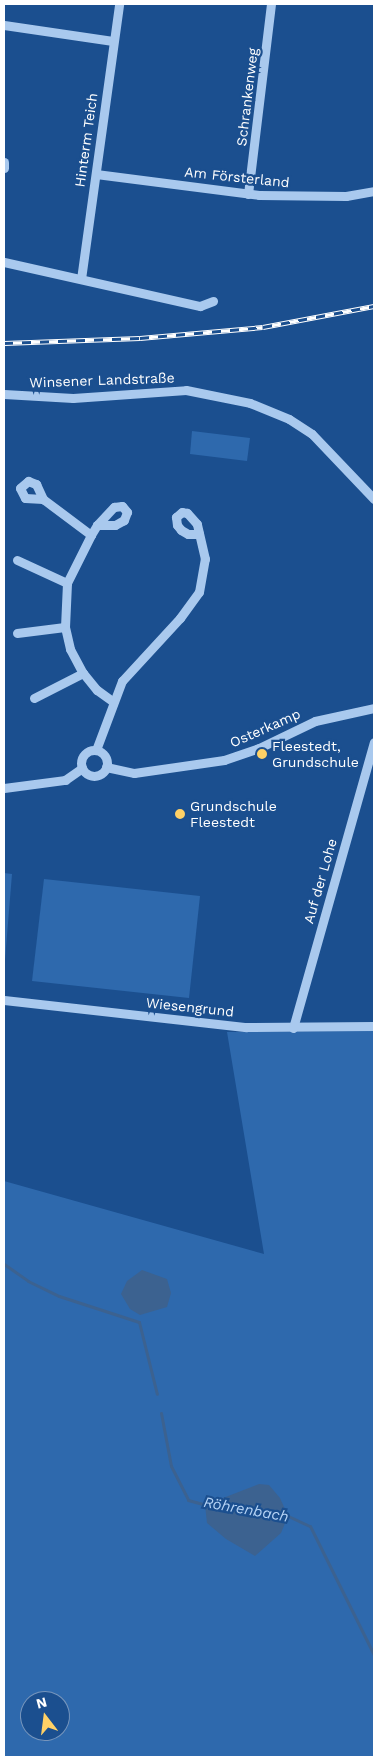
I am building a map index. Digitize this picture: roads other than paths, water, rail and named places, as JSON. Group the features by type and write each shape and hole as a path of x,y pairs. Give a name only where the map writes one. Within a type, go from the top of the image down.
{"street":[{"name":"Hinterm Teich","path":"81,279 119,4"},
{"name":"Schrankenweg","path":"248,194 271,4"},
{"path":"4,26 113,41"},
{"path":"4,162 4,168"},
{"name":"Am Försterland","path":"96,174 248,194 300,198 346,196 374,191"},
{"path":"4,262 200,306 213,302"},
{"name":"Winsener Landstraße","path":"4,394 73,398 186,390 241,400 289,420 312,434 372,493"},
{"path":"43,499 91,536"},
{"path":"97,525 67,583 65,627 70,649 83,673 97,690 112,701"},
{"path":"4,788 65,780 82,768 82,757 96,750 112,701 122,681 180,618 199,592 205,559 199,534"},
{"path":"18,560 67,583"},
{"path":"17,633 65,627"},
{"path":"34,698 83,673"},
{"name":"Osterkamp","path":"82,768 95,776 106,767 134,773 224,760 259,748 315,721 374,708"},
{"name":"Auf der Lohe","path":"292,1028 374,742"},
{"path":"96,750 105,756 106,767"},
{"name":"Wiesengrund","path":"4,1000 246,1027 374,1026"}],"water":[{"path":"142,1270 167,1279 171,1293 167,1307 140,1315 130,1309 121,1294 127,1281"},
{"path":"259,1484 269,1485 280,1498 288,1516 281,1533 255,1556 226,1539 207,1523 205,1505"}],"waterway":[{"name":"Röhrenbach","path":"4,1264 28,1281 59,1296 139,1322 157,1394"},
{"name":"Röhrenbach","path":"161,1413 171,1466 188,1500 207,1505"},
{"name":"Röhrenbach","path":"286,1515 310,1526 374,1655"}],"railway":[{"path":"4,343 140,338 263,327 374,306"}],"place":[{"name":"Fleestedt, Grundschule","path":"262,754"},
{"name":"Grundschule Fleestedt","path":"180,814"}]}
